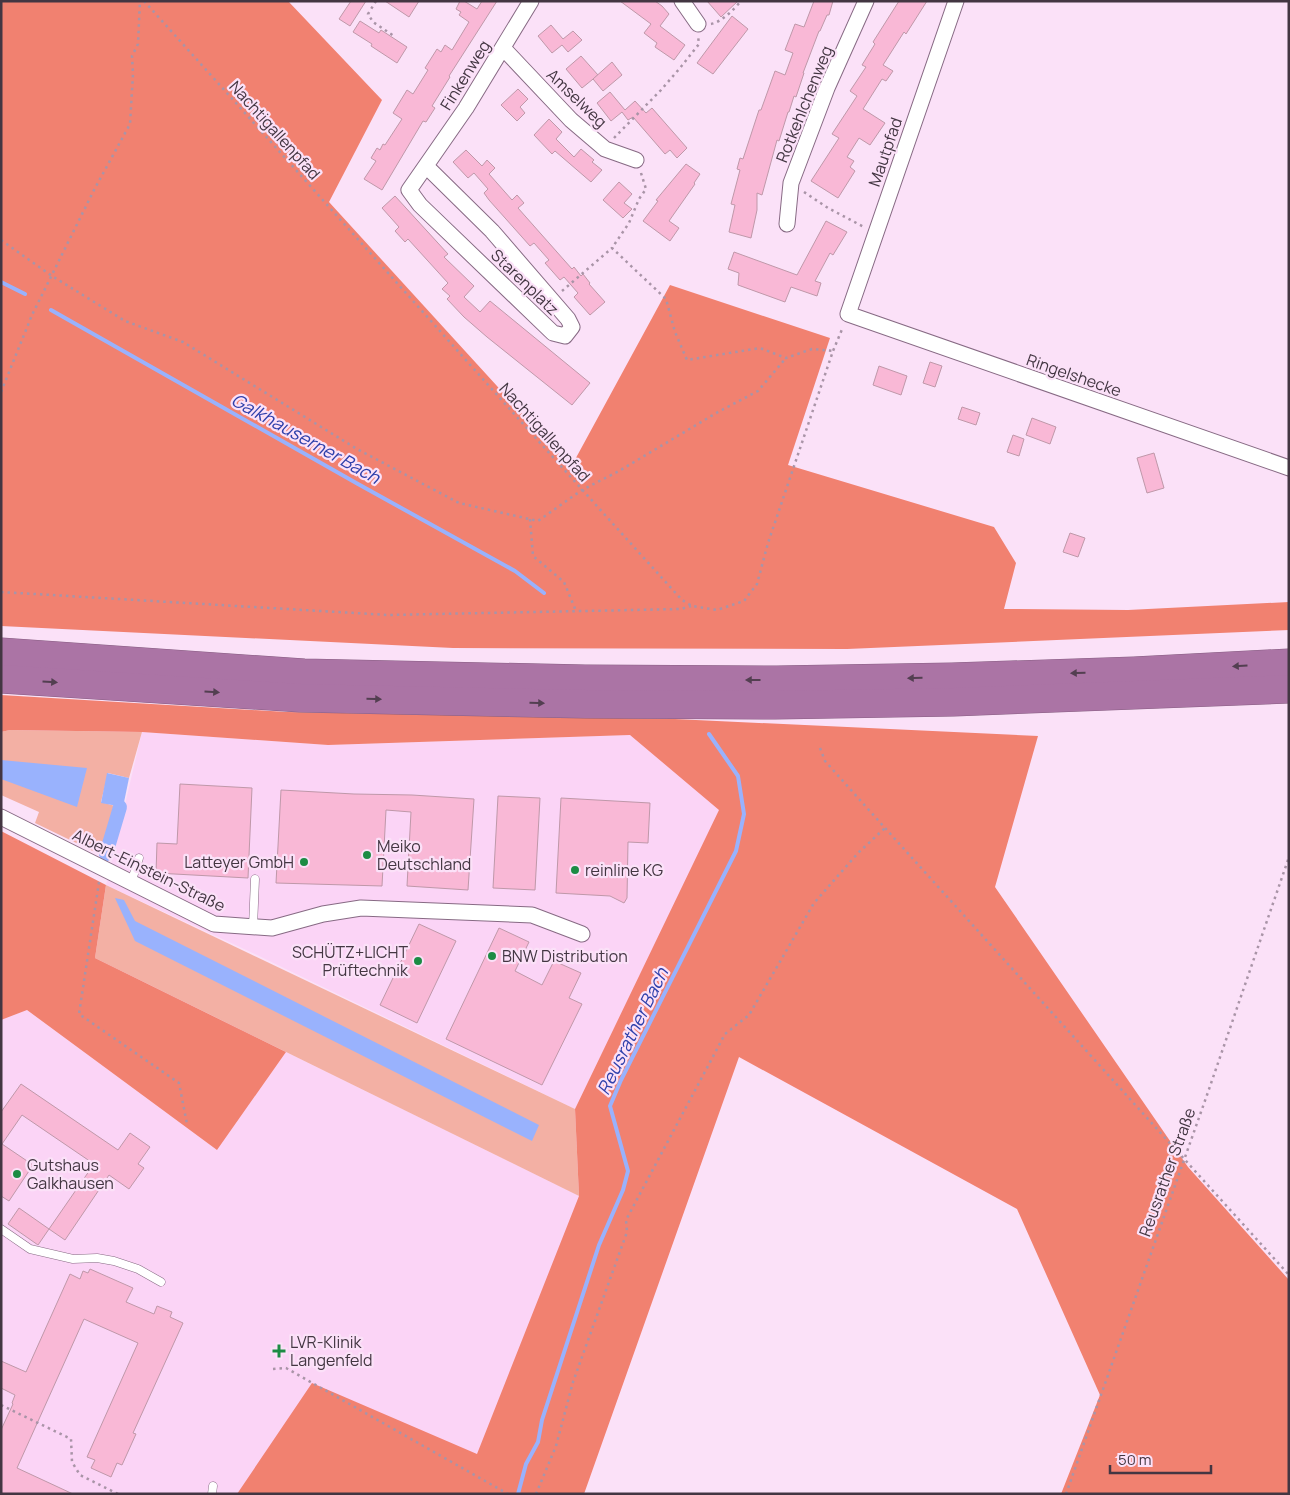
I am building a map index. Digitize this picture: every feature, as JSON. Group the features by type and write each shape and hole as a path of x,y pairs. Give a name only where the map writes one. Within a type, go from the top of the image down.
{"highway":[{"path":"1,652 304,673 585,679 777,680 952,677 1289,664"},
{"path":"1,679 300,698 585,704 775,705 954,702 1289,689"}],"street":[{"name":"Finkenweg","path":"426,166 466,108 531,1"},
{"path":"682,1 698,24"},
{"name":"Rotkehlchenweg","path":"786,224 791,183 827,88 866,1"},
{"name":"Mautpfad","path":"848,314 956,1"},
{"name":"Amselweg","path":"503,48 571,120 604,149 636,160"},
{"name":"Starenplatz","path":"426,166 492,230 568,319 572,327 565,336 553,333 420,205 408,190 426,166"},
{"name":"Ringelshecke","path":"848,314 1289,468"},
{"name":"Albert-Einstein-Straße","path":"1,817 214,924 272,928 323,914 361,908 532,915 582,934"}],"lane":[{"path":"131,883 139,858"},
{"path":"253,926 255,879"},
{"path":"1,1229 30,1249 73,1259 97,1258 114,1261 138,1269 160,1282"}],"path":[{"path":"1,392 32,315 94,190 130,124 132,56 138,44 140,1"},
{"name":"Nachtigallenpfad","path":"144,1 293,165 366,250 582,490 682,600 692,606"},
{"path":"376,1 368,14 373,22 394,36"},
{"path":"604,149 662,90 698,44 698,24 714,24 742,1"},
{"path":"552,300 612,248 629,223 639,199 646,189 636,160"},
{"path":"791,183 828,208 875,233"},
{"path":"1,240 52,276 125,321 183,342 357,449 458,503 538,521 582,490 619,471 718,412 758,391 786,358 812,349 833,351"},
{"path":"612,248 666,299 675,332 687,360 760,348 786,358"},
{"path":"1,592 388,615 681,609 692,606 717,610 744,601 757,584 768,543 833,351 848,314"},
{"path":"530,519 533,556 564,582 576,611"},
{"path":"820,748 825,760 885,828 1289,1275"},
{"path":"536,1494 556,1446 572,1382 627,1232 626,1220 724,1034 749,1015 814,903 858,853 885,828"},
{"name":"Reusrather Straße","path":"1066,1494 1289,857"},
{"path":"104,870 97,886 79,1014 179,1083 188,1124"},
{"path":"273,1369 286,1368 508,1494"},
{"path":"1,1405 71,1439 72,1462 80,1476 118,1494"}],"shaded area":[{"path":"1,1 288,1 382,100 329,202 571,467 670,285 830,338 788,465 994,527 1016,563 1004,609 1128,610 1289,602 1289,630 847,649 453,648 1,626"},
{"path":"1,695 287,712 675,719 1038,736 995,887 1188,1167 1289,1280 1289,1494 1061,1494 1100,1395 1017,1209 739,1057 584,1494 237,1494 312,1383 477,1454 579,1196 575,1109 719,810 630,735 328,745 142,732 10,730 1,732"},
{"path":"10,730 142,732 129,778 108,773 101,802 115,806 101,855 35,823 39,812 1,795 1,732"},
{"path":"142,732 328,745 630,735 720,810 575,1109 257,955 106,885"},
{"path":"1,831 106,885 95,958 286,1052 217,1150 27,1010 1,1020"},
{"path":"106,885 575,1109 579,1196 95,958"},
{"name":"LVR-Klinik Langenfeld","path":"27,1010 217,1150 286,1052 606,1209 507,1494 1,1494 1,1020"}],"water":[{"path":"1,760 87,768 77,807 1,779"},
{"path":"107,773 129,778 123,807 101,803"},
{"path":"115,898 124,900 135,921 539,1125 532,1141 135,941"}],"building":[{"path":"351,1 366,1 350,26 339,19"},
{"path":"385,1 419,1 409,17"},
{"path":"460,1 464,1 477,9 482,1 497,1 449,76 432,106 435,108 426,122 423,121 382,190 364,179 376,161 371,158 377,148 380,150 383,144 385,145 402,119 393,113 407,90 413,94 428,70 425,68 437,49 441,52 445,45 452,50 469,22 459,15 461,12 456,9"},
{"path":"620,1 655,1 662,6 669,14 660,26 685,45 674,60 655,47 657,43 644,33 651,24"},
{"path":"707,1 738,1 721,17"},
{"path":"814,1 833,1 829,15 827,15 819,31 779,141 777,140 762,195 757,193 757,210 751,238 729,232 735,205 731,204 740,170 737,169 740,158 743,159 759,110 761,110 775,71 785,75 793,53 785,50 795,24 804,27"},
{"path":"899,1 927,1 883,65 893,71 886,81 882,79 863,109 885,123 870,145 859,138 847,157 854,161 850,167 855,171 838,198 811,181 839,138 832,134 857,96 850,91 866,67 862,65 875,44 873,42"},
{"path":"732,16 748,29 713,74 697,63"},
{"path":"360,21 379,33 381,30 407,47 397,63 353,32"},
{"path":"551,25 563,39 573,31 582,40 568,52 562,45 552,53 538,36"},
{"path":"581,56 598,75 582,88 566,69"},
{"path":"612,62 622,75 603,91 593,79"},
{"path":"518,89 528,99 520,107 525,113 517,121 501,105"},
{"path":"610,92 625,110 635,101 646,113 652,108 687,148 677,158 670,150 665,154 633,117 628,120 622,112 611,121 597,103"},
{"path":"549,119 562,132 556,139 574,157 581,149 602,170 591,182 555,151 552,154 534,135"},
{"path":"466,150 482,166 487,160 495,168 489,174 512,200 517,195 524,203 518,208 572,269 574,267 581,276 583,274 605,302 590,315 574,297 578,293 564,277 560,280 545,263 549,260 534,243 530,246 489,200 484,193 488,189 474,173 468,178 453,162"},
{"path":"686,164 700,174 669,221 679,228 670,241 643,221 658,201 656,200"},
{"path":"619,182 632,194 624,203 632,209 623,218 603,200"},
{"path":"395,196 448,254 444,257 474,286 464,297 480,312 490,301 590,383 572,405 487,337 447,299 450,296 442,289 448,283 408,239 405,242 395,231 399,227 382,208"},
{"path":"826,221 847,232 833,255 830,253 815,281 821,283 817,296 791,287 785,302 738,285 739,273 728,269 734,252 797,275"},
{"path":"930,362 942,366 935,387 923,383"},
{"path":"879,366 907,376 901,395 873,385"},
{"path":"962,407 980,413 976,425 958,419"},
{"path":"1032,418 1056,427 1050,444 1026,435"},
{"path":"1013,435 1024,439 1019,456 1007,452"},
{"path":"1154,453 1164,488 1147,493 1137,458"},
{"path":"1070,533 1085,538 1078,557 1063,552"},
{"path":"180,784 252,788 248,878 156,873 157,843 177,844"},
{"path":"281,790 474,799 468,890 407,886 411,812 386,810 382,886 276,883"},
{"path":"498,796 540,798 535,890 493,888"},
{"path":"561,798 650,803 648,843 628,842 627,898 624,903 610,896 556,893"},
{"path":"419,924 456,941 417,1023 380,1005"},
{"path":"499,928 529,942 515,971 542,985 554,961 581,973 569,998 582,1004 542,1085 446,1039"},
{"path":"21,1084 118,1150 130,1133 150,1147 138,1164 144,1168 129,1189 109,1175 65,1240 49,1229 94,1164 22,1115 2,1144 33,1165 9,1201 1,1196 1,1112"},
{"path":"19,1208 49,1229 38,1245 8,1224"},
{"path":"90,1269 133,1288 126,1302 154,1314 157,1306 172,1312 170,1317 183,1323 133,1433 136,1434 122,1465 117,1463 111,1477 91,1468 95,1460 87,1457 138,1343 84,1319 17,1468 73,1494 1,1494 1,1430 15,1395 1,1388 1,1361 26,1372 70,1274 80,1279 83,1271 88,1273"}],"waterway":[{"name":"Galkhauserner Bach","path":"1,282 25,294"},
{"name":"Galkhauserner Bach","path":"51,310 515,571 544,593"},
{"name":"Reusrather Bach","path":"518,1494 526,1464 538,1442 542,1420 599,1245 623,1190 628,1171 610,1106 621,1080 736,851 744,814 738,776 709,734"},
{"path":"106,854 120,807"}],"place":[{"name":"Meiko Deutschland","path":"367,855"},
{"name":"Latteyer GmbH","path":"304,862"},
{"name":"reinline KG","path":"575,870"},
{"name":"BNW Distribution","path":"492,956"},
{"name":"SCHÜTZ+LICHT Prüftechnik","path":"418,961"},
{"name":"Gutshaus Galkhausen","path":"17,1174"},
{"name":"LVR-Klinik Langenfeld","path":"279,1351"}]}
